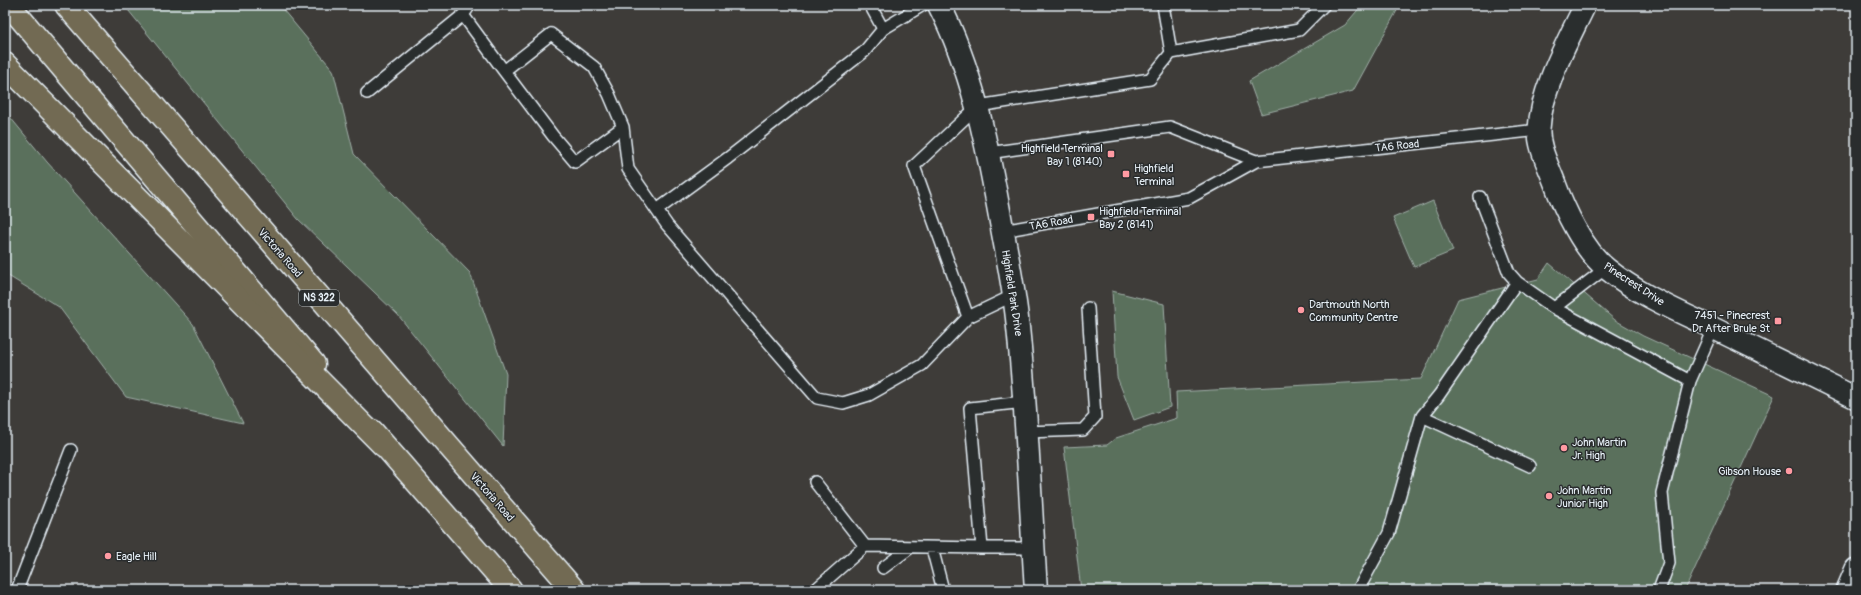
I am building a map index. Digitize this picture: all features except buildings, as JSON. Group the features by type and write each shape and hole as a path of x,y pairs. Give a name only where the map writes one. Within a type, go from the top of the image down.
{"main road":[{"path":"9,5 383,445 511,590"},
{"name":"Victoria Road","path":"66,5 574,590"},
{"path":"5,64 383,445"}],"street":[{"name":"Highfield Park Drive","path":"939,5 952,29 978,106 1014,295 1024,402 1036,590"},
{"name":"Pinecrest Drive","path":"1585,5 1563,51 1546,94 1539,130 1543,153 1558,194 1573,223 1591,251 1606,268 1651,298 1856,398"},
{"path":"1847,590 1856,569"}],"lane":[{"path":"367,93 463,15 470,5"},
{"path":"870,5 883,29"},
{"path":"657,210 728,158 864,52 883,29 923,5"},
{"path":"1163,5 1170,53"},
{"path":"968,317 914,166 978,106 1150,80 1170,53 1299,30 1324,5"},
{"path":"463,15 553,136 575,162 623,127"},
{"path":"504,71 551,34 594,67 609,94 623,127 628,169 667,225 817,398 842,403 870,395 922,365 968,317 1014,295"},
{"name":"TA6 Road","path":"988,153 1170,127 1256,161"},
{"name":"TA6 Road","path":"1002,231 1189,198 1256,161 1539,130"},
{"path":"1480,197 1509,273 1517,282 1554,308 1690,381"},
{"path":"1554,308 1606,268"},
{"path":"1358,590 1389,533 1422,416 1439,395 1517,282"},
{"path":"1026,432 1084,430 1095,417 1088,308"},
{"path":"1659,590 1669,563 1662,492 1690,381 1713,329"},
{"path":"982,548 970,408 1024,402"},
{"path":"1422,416 1530,466"},
{"path":"17,590 70,450"},
{"path":"814,482 865,546"},
{"path":"815,590 865,546 932,548 1033,548"},
{"path":"883,568 911,547"},
{"path":"932,548 943,590"}],"green space":[{"path":"124,5 279,5 333,70 354,154 470,273 506,374 503,446 398,315 298,219"},
{"path":"1362,5 1400,5 1353,91 1261,114 1249,81 1345,25"},
{"path":"5,111 47,162 193,324 243,423 126,397 59,307 5,274"},
{"path":"1433,201 1453,251 1414,267 1393,218"},
{"path":"1549,263 1615,320 1643,336 1774,396 1685,590 1081,590 1064,447 1107,445 1116,438 1177,418 1176,392 1421,379 1458,299 1538,279"},
{"path":"1112,291 1164,304 1170,407 1134,420 1117,377"}],"place":[{"name":"Highfield Terminal Bay 1 (8140)","path":"1111,154"},
{"name":"Highfield Terminal","path":"1126,174"},
{"name":"Highfield Terminal Bay 2 (8141)","path":"1091,217"},
{"name":"Dartmouth North Community Centre","path":"1301,310"},
{"name":"7451 - Pinecrest Dr After Brule St","path":"1778,321"},
{"name":"John Martin Jr. High","path":"1564,448"},
{"name":"Gibson House","path":"1789,471"},
{"name":"John Martin Junior High","path":"1549,496"},
{"name":"Eagle Hill","path":"108,556"}]}
